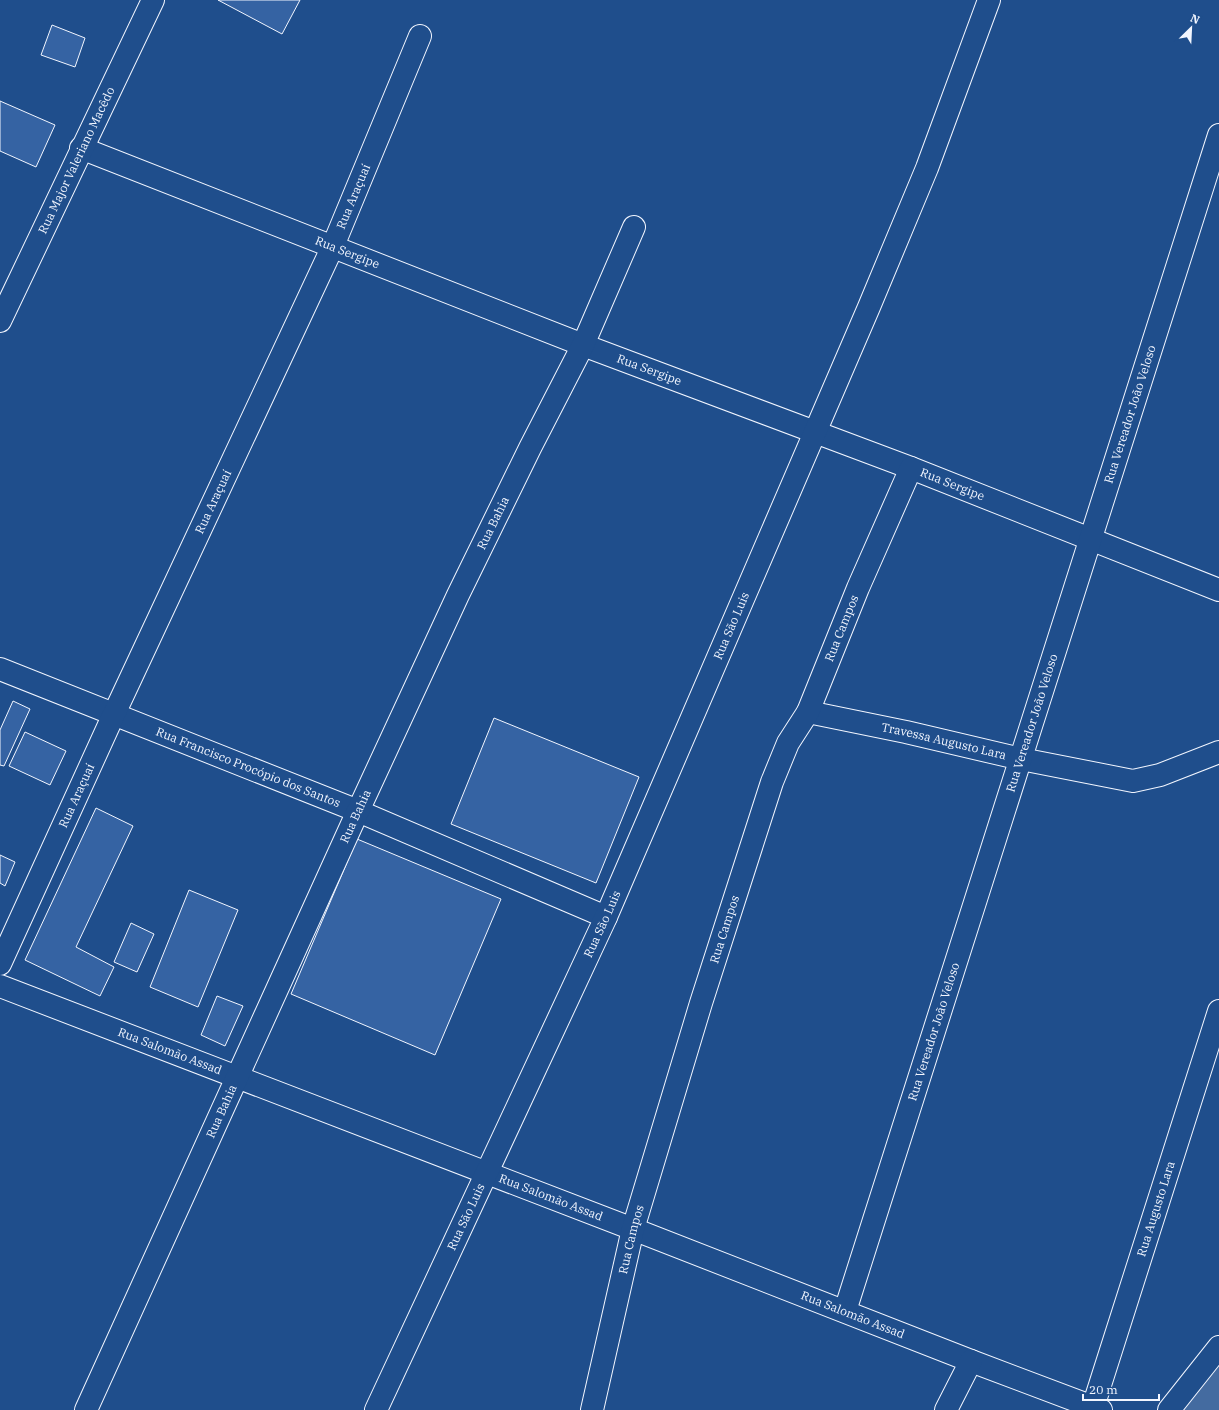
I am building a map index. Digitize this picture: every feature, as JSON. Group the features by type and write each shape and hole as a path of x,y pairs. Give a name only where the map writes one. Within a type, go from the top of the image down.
{"street":[{"name":"Rua Major Valeriano Macêdo","path":"0,321 152,0"},
{"name":"Rua São Luis","path":"376,1410 606,917 869,308 927,168 989,0"},
{"name":"Rua Araçuaí","path":"0,964 114,714 333,246 420,36"},
{"name":"Rua Vereador João Veloso","path":"845,1311 1219,135"},
{"name":"Rua Sergipe","path":"81,148 583,345 911,468 1219,590"},
{"name":"Rua Bahia","path":"86,1410 236,1078 458,595 530,448 583,345 634,227"},
{"name":"Rua Campos","path":"592,1410 633,1229 701,1003 772,782 788,743 808,712 858,588 911,468"},
{"name":"Rua Francisco Procópio dos Santos","path":"0,669 358,811 606,917"},
{"name":"Travessa Augusto Lara","path":"808,712 1134,781 1160,775 1219,752"},
{"name":"Rua Salomão Assad","path":"0,986 236,1078 633,1229 971,1361 1097,1408"},
{"name":"Rua Augusto Lara","path":"1097,1408 1219,1011"},
{"path":"1169,1410 1219,1347"},
{"path":"946,1410 971,1361"}],"building":[{"path":"218,0 300,0 282,34"},
{"path":"52,25 85,38 75,67 41,55"},
{"path":"0,101 55,125 36,167 0,151"},
{"path":"13,701 30,709 4,766 0,765 0,730"},
{"path":"494,718 639,777 596,883 451,824"},
{"path":"25,732 66,751 50,785 9,766"},
{"path":"96,808 133,826 76,947 114,967 100,996 25,960"},
{"path":"357,839 501,899 435,1055 291,994"},
{"path":"0,855 15,862 5,886 0,883"},
{"path":"189,890 238,910 198,1007 150,987"},
{"path":"131,923 154,934 137,972 114,962"},
{"path":"217,996 243,1006 225,1046 201,1035"}],"waterway":[{"path":"1200,1410 1219,1388"}]}
